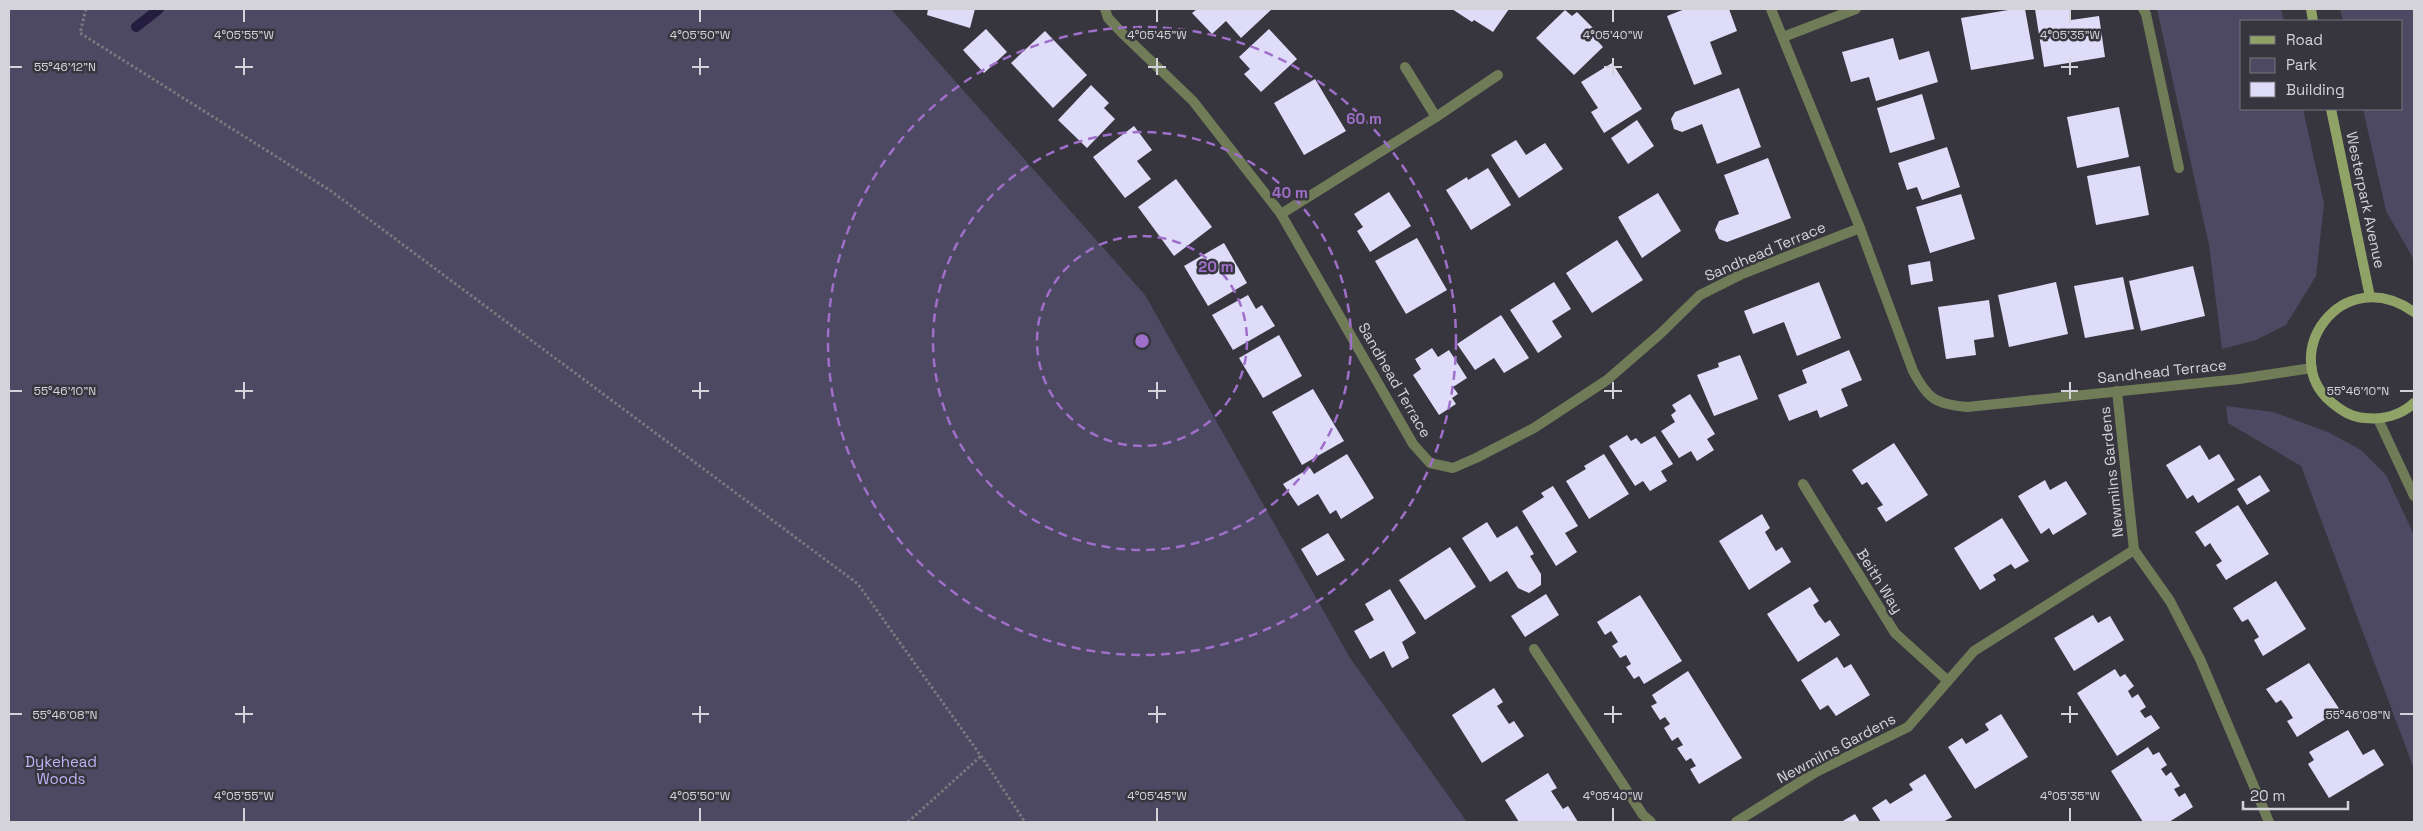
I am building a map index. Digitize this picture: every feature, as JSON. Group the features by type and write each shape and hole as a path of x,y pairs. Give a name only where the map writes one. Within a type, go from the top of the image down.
{"street":[{"name":"Sandhead Terrace","path":"1105,9 1108,18 1193,101 1282,214 1413,444 1430,463 1453,468 1534,428 1607,380 1660,334 1700,295 1742,274 1860,228"},
{"name":"Sandhead Terrace","path":"1770,9 1860,228 1913,371 1925,393 1947,405 1967,407 2239,379 2312,368"},
{"path":"1783,37 1856,9"},
{"path":"2143,9 2146,14 2179,168"},
{"path":"1405,67 1436,117"},
{"path":"1282,214 1436,117 1498,75"},
{"name":"Westerpark Avenue","path":"2332,110 2370,297"},
{"path":"2414,312 2400,302 2379,296 2358,298 2334,310 2320,327 2312,346 2312,368 2315,380 2326,398 2343,412 2356,417 2378,419 2405,411 2414,403"},
{"name":"Newmilns Gardens","path":"2118,391 2134,550 2170,601 2200,659 2266,811 2268,822"},
{"path":"2378,419 2414,496"},
{"name":"Beith Way","path":"1803,484 1895,633 1948,681"},
{"name":"Newmilns Gardens","path":"1736,822 1816,772 1908,727 1974,651 2134,550"},
{"path":"1534,648 1643,815 1651,822"}],"path":[{"path":"86,9 80,33 331,191 858,584 981,756 1024,822"},
{"path":"908,822 981,756"}],"green space":[{"name":"Dykehead Woods","path":"9,9 891,9 1145,295 1350,658 1467,822 9,822"},
{"path":"2157,9 2281,9 2284,20 2240,20 2240,110 2303,110 2324,204 2316,276 2286,325 2256,340 2222,349 2209,245"},
{"path":"2340,9 2414,9 2414,260 2386,211 2363,110 2403,110 2403,20 2343,20"},
{"path":"2226,406 2273,412 2328,432 2361,450 2386,475 2414,535 2414,769 2301,466 2228,423"}],"building":[{"path":"928,9 975,9 970,28 927,15"},
{"path":"1197,9 1272,9 1241,38 1226,21 1212,34 1192,13"},
{"path":"1452,9 1509,9 1493,32 1474,20 1472,22"},
{"path":"1685,9 1729,9 1737,31 1710,42 1722,74 1694,85 1667,16"},
{"path":"2014,9 2025,9 2034,59 1971,70 1961,18"},
{"path":"2035,9 2069,9 2071,20 2099,16 2105,57 2044,67"},
{"path":"1565,10 1572,16 1577,12 1597,32 1593,36 1603,47 1574,75 1536,38"},
{"path":"986,29 1007,52 984,73 963,50"},
{"path":"1269,29 1297,59 1261,92 1244,74 1250,69 1239,57"},
{"path":"1045,31 1087,75 1053,108 1011,63"},
{"path":"1893,38 1899,60 1929,51 1938,82 1876,101 1869,77 1851,82 1842,52"},
{"path":"1612,63 1642,109 1604,133 1591,112 1598,108 1581,82"},
{"path":"1315,79 1346,131 1304,155 1274,103"},
{"path":"1091,85 1109,103 1104,108 1115,119 1087,148 1058,120"},
{"path":"1739,88 1761,147 1717,164 1702,124 1682,132 1674,129 1671,119 1675,112"},
{"path":"1922,94 1935,139 1890,153 1877,108"},
{"path":"2119,107 2129,157 2077,168 2067,117"},
{"path":"1637,120 1654,146 1628,164 1611,138"},
{"path":"1134,126 1152,150 1137,161 1151,179 1125,198 1093,157"},
{"path":"1516,140 1526,155 1545,143 1563,169 1519,198 1491,155"},
{"path":"1947,147 1960,187 1922,200 1917,187 1907,190 1898,163"},
{"path":"1768,158 1791,218 1727,242 1719,239 1715,230 1719,221 1739,214 1724,175"},
{"path":"2140,166 2149,215 2096,225 2087,176"},
{"path":"1488,168 1511,205 1471,230 1446,190 1467,177 1468,180"},
{"path":"1176,179 1212,227 1174,256 1138,207"},
{"path":"1389,192 1411,226 1370,252 1357,231 1363,227 1354,214"},
{"path":"1658,193 1681,231 1642,258 1618,217"},
{"path":"1961,194 1975,239 1930,253 1916,207"},
{"path":"1417,238 1447,290 1406,314 1375,261"},
{"path":"1617,240 1643,280 1592,313 1566,273"},
{"path":"1224,243 1247,283 1208,306 1184,266"},
{"path":"1930,261 1933,281 1911,285 1908,265"},
{"path":"2193,266 2205,316 2141,331 2129,281"},
{"path":"2123,277 2134,329 2085,338 2074,286"},
{"path":"1554,282 1571,309 1552,321 1562,337 1538,353 1510,310"},
{"path":"1819,282 1841,338 1797,356 1784,322 1753,334 1744,311"},
{"path":"2056,282 2068,334 2009,347 1998,295"},
{"path":"1248,295 1256,309 1262,305 1275,326 1233,350 1212,315"},
{"path":"1989,300 1994,337 1974,340 1976,355 1946,359 1938,307"},
{"path":"1501,315 1529,358 1504,373 1494,358 1475,370 1457,344"},
{"path":"1279,335 1302,376 1263,398 1239,358"},
{"path":"1432,348 1438,357 1449,350 1467,378 1453,387 1458,394 1452,398 1456,404 1439,415 1413,375 1421,369 1415,359"},
{"path":"1849,350 1862,380 1841,389 1848,406 1820,418 1817,410 1789,421 1778,395 1807,383 1802,370"},
{"path":"1740,355 1758,399 1714,416 1697,375 1719,367 1718,363"},
{"path":"1313,389 1344,441 1302,465 1272,412"},
{"path":"1690,394 1715,434 1707,439 1714,450 1697,461 1691,451 1679,458 1661,431 1675,422 1671,415 1676,411 1672,405"},
{"path":"1627,435 1631,441 1636,438 1641,444 1655,436 1673,464 1661,471 1667,481 1650,491 1643,481 1635,486 1609,446"},
{"path":"1894,443 1928,495 1886,522 1877,508 1883,505 1867,482 1862,485 1852,470"},
{"path":"2200,445 2209,460 2219,454 2235,480 2198,503 2193,495 2187,499 2166,465"},
{"path":"1347,454 1374,498 1341,519 1336,510 1330,514 1318,494 1298,506 1283,484 1310,468 1314,474"},
{"path":"1604,454 1629,494 1589,519 1566,481 1586,469 1584,466"},
{"path":"2260,475 2270,491 2247,505 2237,489"},
{"path":"2045,480 2050,490 2066,481 2087,514 2053,535 2049,528 2041,534 2018,496"},
{"path":"1553,486 1578,526 1565,533 1577,552 1556,566 1522,511 1544,497 1541,493"},
{"path":"2238,505 2269,554 2226,580 2216,565 2222,561 2210,543 2205,547 2195,532"},
{"path":"1762,514 1770,528 1765,532 1776,551 1782,547 1791,562 1749,590 1719,541"},
{"path":"2002,518 2029,561 2015,569 2011,564 1993,575 1996,580 1980,590 1954,548"},
{"path":"1487,522 1497,538 1517,526 1534,554 1530,556 1541,574 1541,585 1529,593 1518,588 1507,571 1490,582 1462,538"},
{"path":"1328,533 1345,560 1317,576 1301,549"},
{"path":"1450,547 1476,587 1425,620 1399,580"},
{"path":"2276,581 2306,629 2263,656 2254,640 2259,637 2248,619 2242,622 2233,608"},
{"path":"1810,587 1819,601 1813,605 1818,614 1825,623 1830,620 1840,635 1798,662 1767,614"},
{"path":"1390,589 1416,633 1402,642 1409,658 1392,668 1384,651 1370,659 1354,631 1374,620 1365,604"},
{"path":"1546,594 1559,615 1525,637 1511,616"},
{"path":"1640,595 1682,661 1644,684 1639,676 1634,679 1626,667 1631,664 1626,655 1620,658 1612,646 1618,642 1611,631 1605,635 1597,622"},
{"path":"2093,615 2098,623 2110,616 2124,640 2074,671 2054,638"},
{"path":"1837,657 1844,668 1851,664 1870,695 1836,716 1828,705 1820,710 1801,680"},
{"path":"2309,663 2340,710 2297,737 2287,721 2293,718 2287,708 2281,700 2276,703 2266,689"},
{"path":"2115,669 2120,677 2125,674 2134,686 2128,691 2132,698 2138,694 2146,707 2140,711 2145,718 2151,715 2160,728 2117,756 2077,693"},
{"path":"1688,671 1742,758 1699,784 1690,769 1696,766 1691,758 1686,761 1677,748 1683,745 1678,737 1672,741 1664,728 1670,724 1665,717 1660,720 1651,706 1657,703 1652,695"},
{"path":"1494,688 1503,702 1497,706 1509,724 1514,721 1524,736 1482,763 1452,715"},
{"path":"2001,714 2028,757 1975,789 1948,747 1962,738 1966,744 1989,730 1985,724"},
{"path":"2348,730 2363,755 2374,749 2384,765 2329,798 2308,764 2314,760 2309,752"},
{"path":"2148,747 2153,755 2159,752 2167,765 2161,769 2166,776 2171,772 2180,786 2174,789 2179,797 2185,793 2193,807 2169,822 2143,822 2111,771"},
{"path":"1548,773 1557,788 1551,791 1563,809 1568,806 1578,822 1519,822 1505,800"},
{"path":"1925,774 1952,817 1943,822 1881,822 1872,808 1886,799 1890,804 1913,790 1909,784"},
{"path":"1855,814 1860,822 1841,822"}],"waterway":[{"path":"136,27 159,9"}]}
